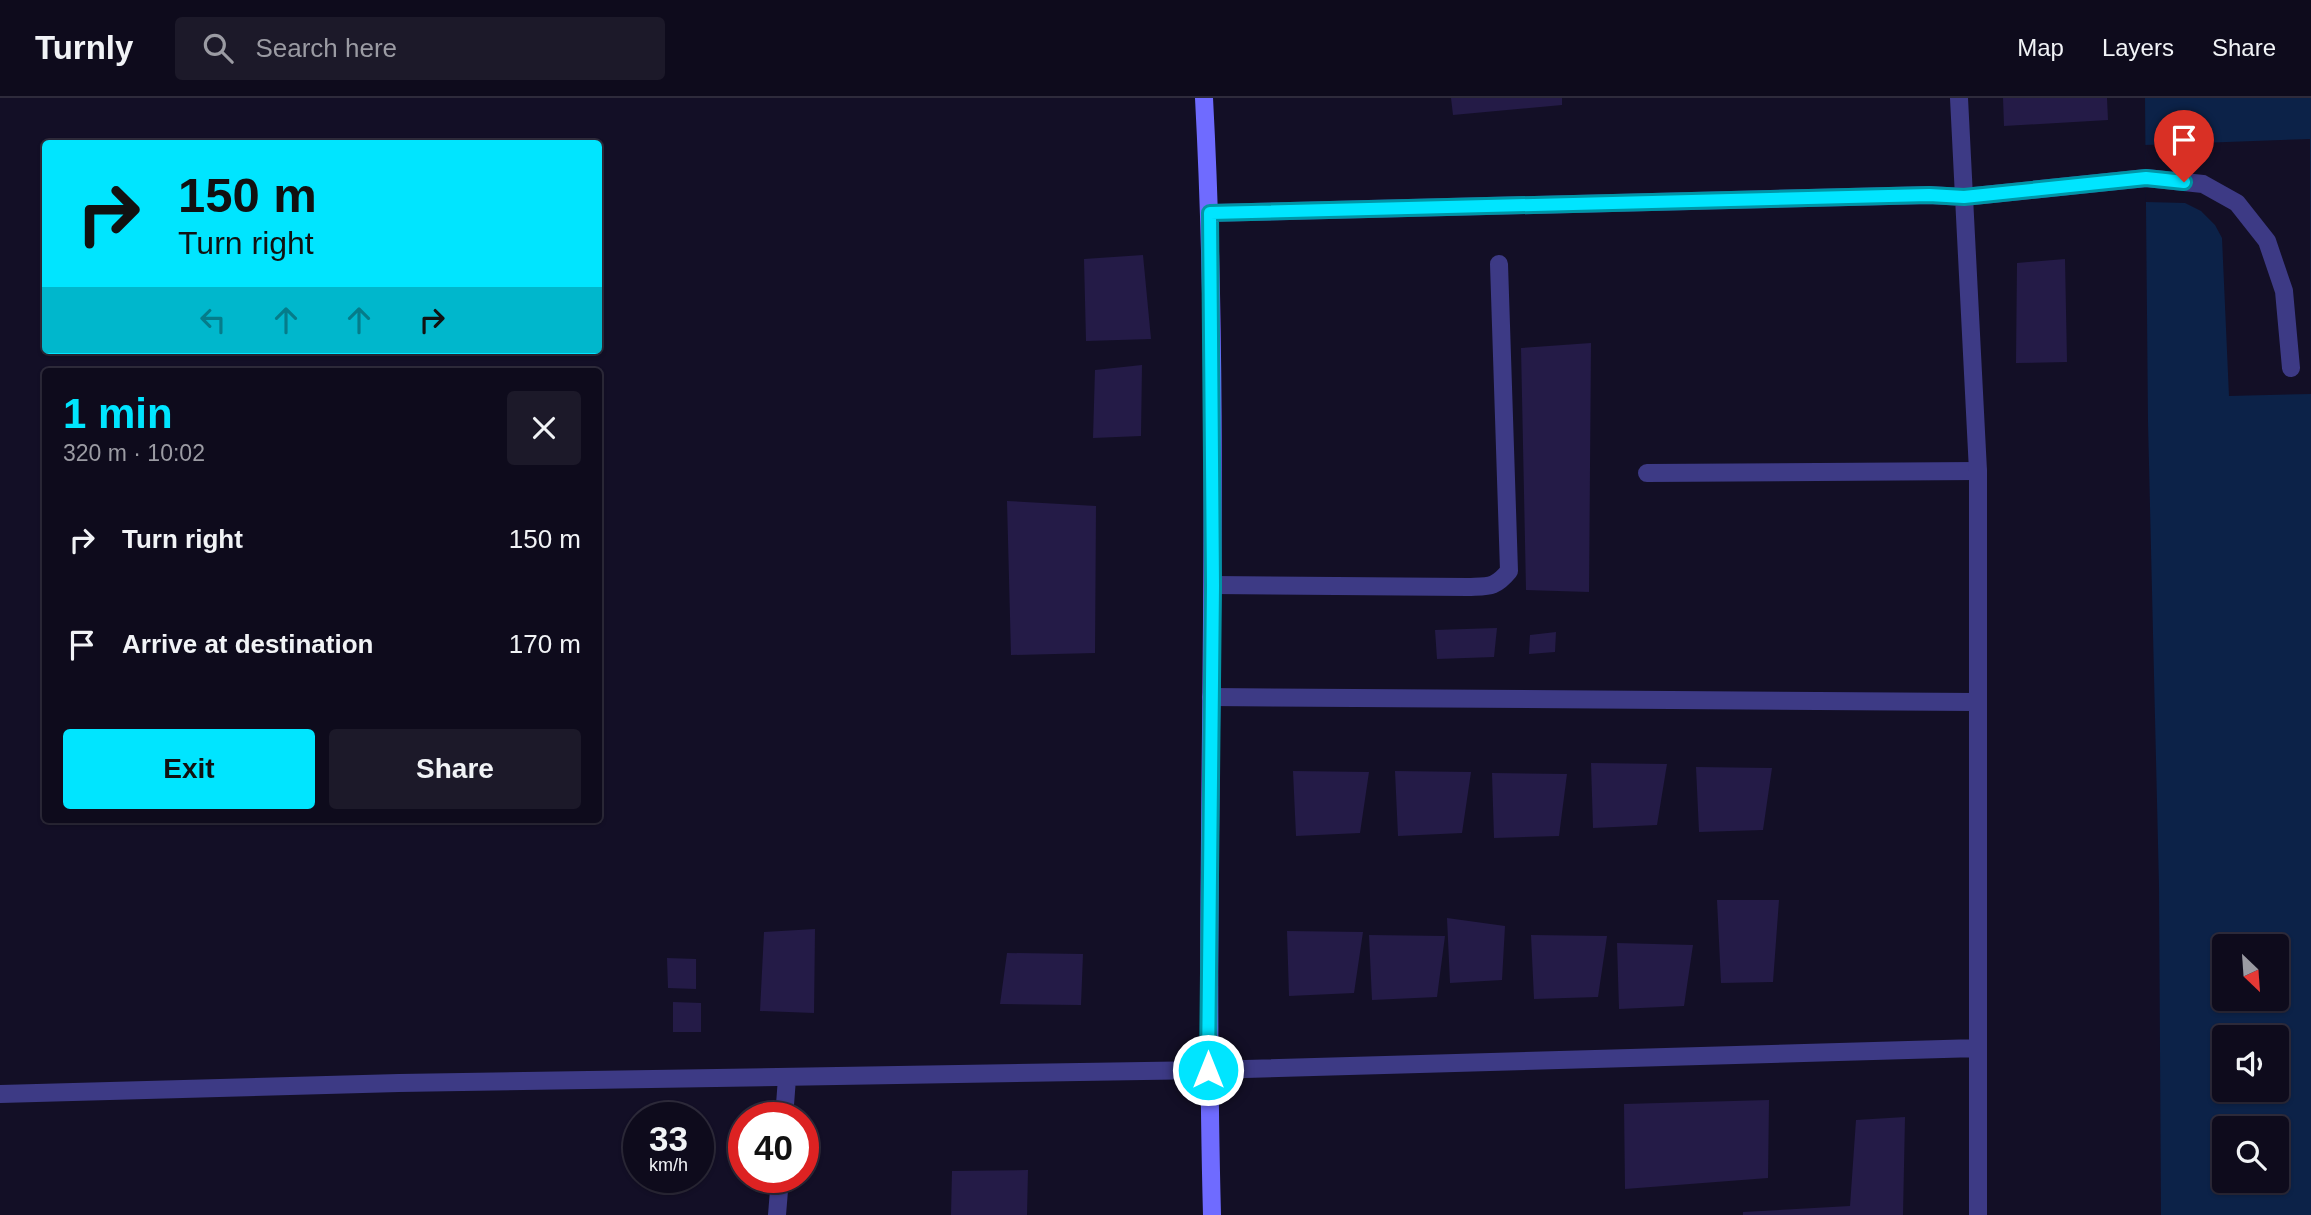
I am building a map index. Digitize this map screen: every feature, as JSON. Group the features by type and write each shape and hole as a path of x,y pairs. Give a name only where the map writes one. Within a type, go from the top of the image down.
{"street":[{"path":"1204,98 1210,213 1213,585 1208,1070 1212,1215"},
{"path":"1959,98 1978,471 1978,1215"},
{"path":"1210,213 1929,195 1964,197 2146,178 2203,184 2236,203 2267,241 2284,291 2291,368"},
{"path":"1213,585 1468,587 1499,583 1509,571 1499,264"},
{"path":"1647,473 1978,471"},
{"path":"1210,697 1976,702"},
{"path":"0,1094 398,1083 1208,1070 1978,1048"},
{"path":"785,1102 787,1078"},
{"path":"777,1215 779,1193"}],"water":[{"path":"2145,98 2311,98 2311,1215 2161,1215 2159,886 2148,422"}],"pier":[{"path":"2310,139 2311,394 2229,396 2222,238 2215,225 2201,211 2185,203 2146,202 2145,145"}],"building":[{"path":"1451,98 1562,98 1562,105 1453,115"},
{"path":"2003,98 2107,98 2108,120 2004,126"},
{"path":"1143,255 1151,339 1086,341 1084,259"},
{"path":"2065,259 2067,362 2016,363 2017,263"},
{"path":"1591,343 1589,592 1526,590 1521,348"},
{"path":"1142,365 1141,436 1093,438 1095,370"},
{"path":"1007,501 1096,506 1095,653 1011,655"},
{"path":"1497,628 1494,657 1437,659 1435,630"},
{"path":"1556,632 1555,652 1529,654 1530,635"},
{"path":"1591,763 1667,764 1657,825 1593,828"},
{"path":"1696,767 1772,768 1763,830 1699,832"},
{"path":"1293,771 1369,772 1360,833 1296,836"},
{"path":"1395,771 1471,772 1462,833 1398,836"},
{"path":"1492,773 1567,774 1559,836 1494,838"},
{"path":"1717,900 1779,900 1773,982 1721,983"},
{"path":"1447,918 1505,926 1502,980 1450,983"},
{"path":"815,929 814,1013 760,1011 764,932"},
{"path":"1287,931 1363,932 1354,993 1289,996"},
{"path":"1369,935 1445,936 1437,997 1372,1000"},
{"path":"1531,935 1607,936 1598,997 1534,999"},
{"path":"1617,943 1693,945 1684,1006 1619,1009"},
{"path":"1007,953 1083,954 1081,1005 1000,1004"},
{"path":"667,958 696,959 696,989 668,988"},
{"path":"673,1002 701,1003 701,1032 673,1032"},
{"path":"1769,1100 1768,1178 1625,1189 1624,1104"},
{"path":"1905,1117 1903,1215 1743,1215 1743,1212 1850,1206 1856,1120"},
{"path":"1028,1170 1027,1215 951,1215 952,1171"}],"route":[{"path":"1208,1070 1213,585 1210,213 1929,195 1964,197 2146,178 2184,182"}]}
